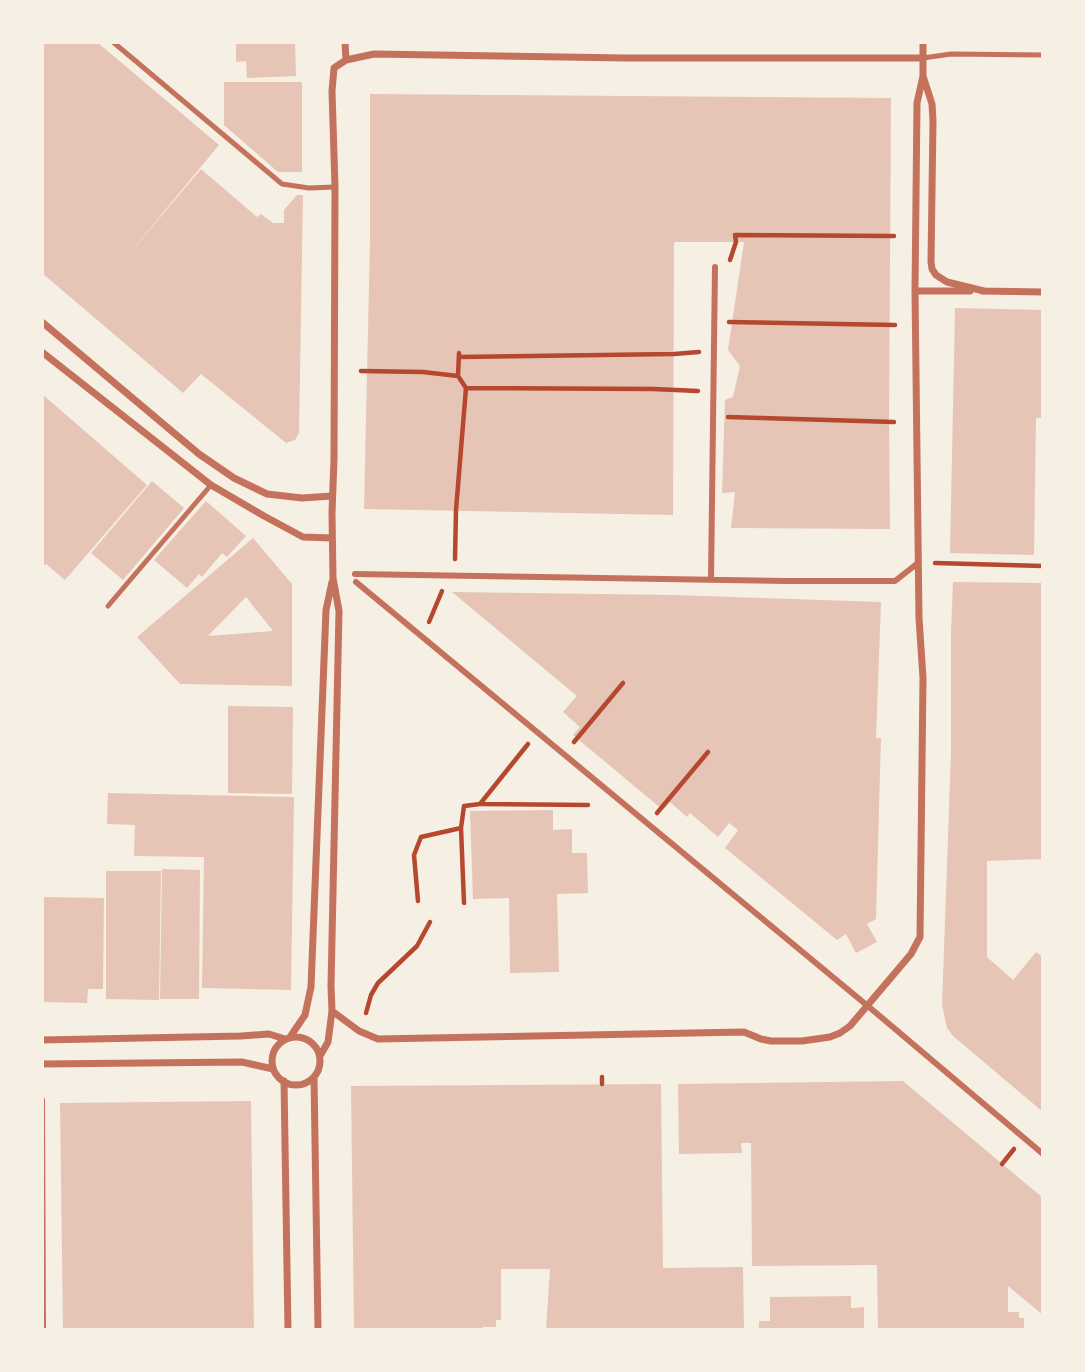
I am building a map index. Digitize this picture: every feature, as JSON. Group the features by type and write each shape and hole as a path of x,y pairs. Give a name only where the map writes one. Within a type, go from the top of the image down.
{"street":[{"path":"345,42 346,61"},
{"path":"332,1011 359,1031 377,1039 744,1032 766,1040 820,1039 840,1033 850,1026 911,954 920,937 923,678 919,618 915,291 917,103 923,76 923,42"},
{"path":"288,1038 305,1015 311,987 326,610 332,578 334,68 346,61 374,54 625,58 923,58"},
{"path":"923,76 932,104 933,121 932,269 947,282 985,291"},
{"path":"711,579 715,267"},
{"path":"915,291 1043,292"},
{"path":"42,323 200,454 234,478 267,494 302,498 332,496"},
{"path":"42,352 211,485 303,537 332,538"},
{"path":"355,574 895,581 918,563"},
{"path":"42,1064 242,1062 273,1069 284,1082 297,1085 307,1082 319,1070 320,1056 328,1042 332,1011 339,611 332,578"},
{"path":"356,582 1043,1154"},
{"path":"42,1040 269,1034 288,1038"},
{"path":"273,1069 273,1054 279,1044 288,1038 296,1036 309,1040 320,1056"},
{"path":"314,1077 318,1330"},
{"path":"284,1082 288,1330"},
{"path":"42,1100 43,1330"}],"lane":[{"path":"113,42 282,184 309,188 335,187"},
{"path":"923,58 951,54 1043,55"},
{"path":"108,606 211,485"}],"path":[{"path":"736,242 735,235 894,236"},
{"path":"714,322 895,325"},
{"path":"423,637 442,592 454,576 456,510 466,388 458,376 459,355 674,354 714,351"},
{"path":"361,371 424,372 458,376"},
{"path":"466,388 681,390"},
{"path":"713,416 894,422"},
{"path":"945,563 1043,566"},
{"path":"578,736 623,683"},
{"path":"480,804 537,732"},
{"path":"661,808 708,752"},
{"path":"464,903 461,828 464,806 588,805"},
{"path":"418,901 414,855 421,837 461,828"},
{"path":"366,1013 371,995 378,984 417,946 430,922"},
{"path":"602,1077 602,1084"}],"building":[{"path":"42,42 97,42 219,145 123,261 201,169 257,217 261,214 273,223 284,223 284,210 297,195 303,195 299,433 295,440 286,443 201,374 183,393 42,273"},
{"path":"236,42 295,42 296,76 247,78 246,61 236,62"},
{"path":"224,82 302,82 302,172 278,172 224,125"},
{"path":"370,94 891,98 890,529 731,528 735,492 722,493 725,400 733,397 740,366 728,350 744,242 674,242 673,515 364,509 370,240"},
{"path":"955,308 1043,310 1043,418 1036,418 1034,555 950,553"},
{"path":"42,394 147,485 65,580 46,564 42,568"},
{"path":"152,481 184,508 123,580 91,553"},
{"path":"206,501 246,536 227,557 222,553 202,577 199,574 187,588 154,560"},
{"path":"253,538 292,584 292,686 180,684 137,637","holes":["246,597 273,631 208,636"]},
{"path":"953,582 1043,583 1043,859 987,861 987,957 1013,980 1036,952 1043,957 1043,1112 953,1036 947,1028 942,1005 951,753"},
{"path":"452,592 674,595 881,602 876,738 881,738 876,919 867,924 877,942 856,953 846,934 837,940 725,848 738,830 729,823 718,837 690,813 687,817 670,802 663,810 573,735 580,727 563,712 577,696"},
{"path":"228,706 293,707 292,794 228,793"},
{"path":"108,793 294,797 291,990 202,988 204,857 134,856 135,825 107,824"},
{"path":"553,810 553,830 572,829 572,853 587,853 588,893 557,894 559,972 510,973 509,898 473,899 470,811"},
{"path":"162,869 200,870 199,999 160,999"},
{"path":"106,871 161,871 159,1000 106,999"},
{"path":"42,897 104,898 103,989 88,989 87,1003 42,1002"},
{"path":"903,1081 1043,1198 1043,1315 1008,1286 1008,1312 1019,1312 1019,1318 1024,1318 1024,1330 878,1330 877,1265 752,1266 751,1143 741,1143 742,1153 679,1154 678,1084"},
{"path":"661,1084 663,1268 743,1267 744,1330 546,1330 550,1269 501,1269 501,1320 496,1320 496,1327 483,1327 483,1330 354,1330 351,1086"},
{"path":"251,1101 254,1330 63,1330 60,1103"},
{"path":"851,1296 851,1308 864,1307 864,1330 759,1330 759,1321 770,1321 770,1297"}]}
